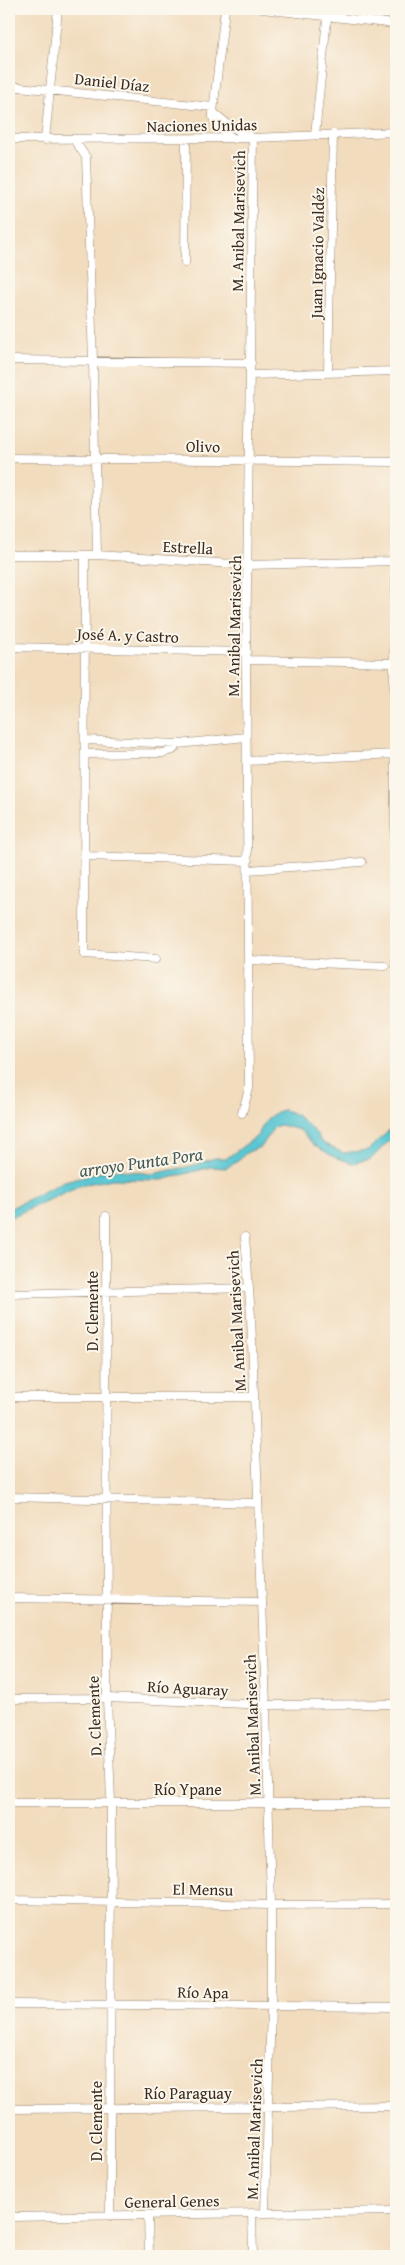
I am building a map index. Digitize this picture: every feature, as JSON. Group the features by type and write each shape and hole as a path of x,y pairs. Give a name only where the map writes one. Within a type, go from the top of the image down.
{"street":[{"path":"45,140 58,9"},
{"path":"225,9 212,118 214,123 234,139"},
{"path":"262,9 327,13 396,24"},
{"path":"315,134 327,13"},
{"name":"Daniel Díaz","path":"9,86 213,109"},
{"path":"213,109 230,126 254,138"},
{"name":"Naciones Unidas","path":"9,139 234,139 396,132"},
{"name":"Juan Ignacio Valdéz","path":"328,373 333,134"},
{"name":"M. Anibal Marisevich","path":"242,1113 249,1089 246,656 249,564 254,138"},
{"path":"185,263 186,139"},
{"path":"74,140 86,157 94,360 97,556"},
{"path":"9,360 250,363"},
{"path":"251,375 396,371"},
{"name":"Olivo","path":"9,458 396,462"},
{"name":"Estrella","path":"9,556 97,556 249,564 396,562"},
{"path":"85,556 84,954 156,959"},
{"path":"396,562 394,663 396,966"},
{"name":"José A. y Castro","path":"9,647 85,648 394,663"},
{"path":"86,740 178,744 246,738"},
{"path":"85,754 163,753 173,750 178,744"},
{"path":"246,760 396,754"},
{"path":"84,856 248,861"},
{"path":"248,870 362,862"},
{"path":"249,960 385,966"},
{"name":"D. Clemente","path":"106,1216 107,1698 111,1802 110,2216"},
{"name":"M. Anibal Marisevich","path":"245,1236 254,1397 269,1803 271,2007 265,2213"},
{"path":"9,1294 249,1288"},
{"path":"9,1397 254,1397"},
{"path":"9,1497 258,1502"},
{"path":"9,1598 262,1602"},
{"name":"Río Aguaray","path":"9,1699 107,1698 266,1705 396,1704"},
{"name":"Río Ypane","path":"9,1803 396,1803"},
{"name":"El Mensu","path":"9,1900 271,1905 396,1904"},
{"name":"Río Apa","path":"9,2004 396,2007"},
{"name":"Río Paraguay","path":"9,2109 396,2106"},
{"name":"General Genes","path":"9,2217 396,2210"},
{"path":"252,2213 253,2256"},
{"path":"148,2215 149,2256"}],"water":[{"path":"283,1110 293,1113 302,1120 317,1134 321,1142 343,1153 368,1150 396,1124 396,1134 371,1159 352,1163 334,1157 314,1145 300,1130 280,1125 274,1127 262,1146 246,1153 238,1161 226,1168 211,1167 162,1180 113,1179 81,1185 9,1218 9,1209 64,1181 114,1169 152,1174 191,1166 215,1158 227,1158 257,1136 267,1119 276,1112"}],"water label":[{"name":"arroyo Punta Pora","path":"141,1162"}]}
